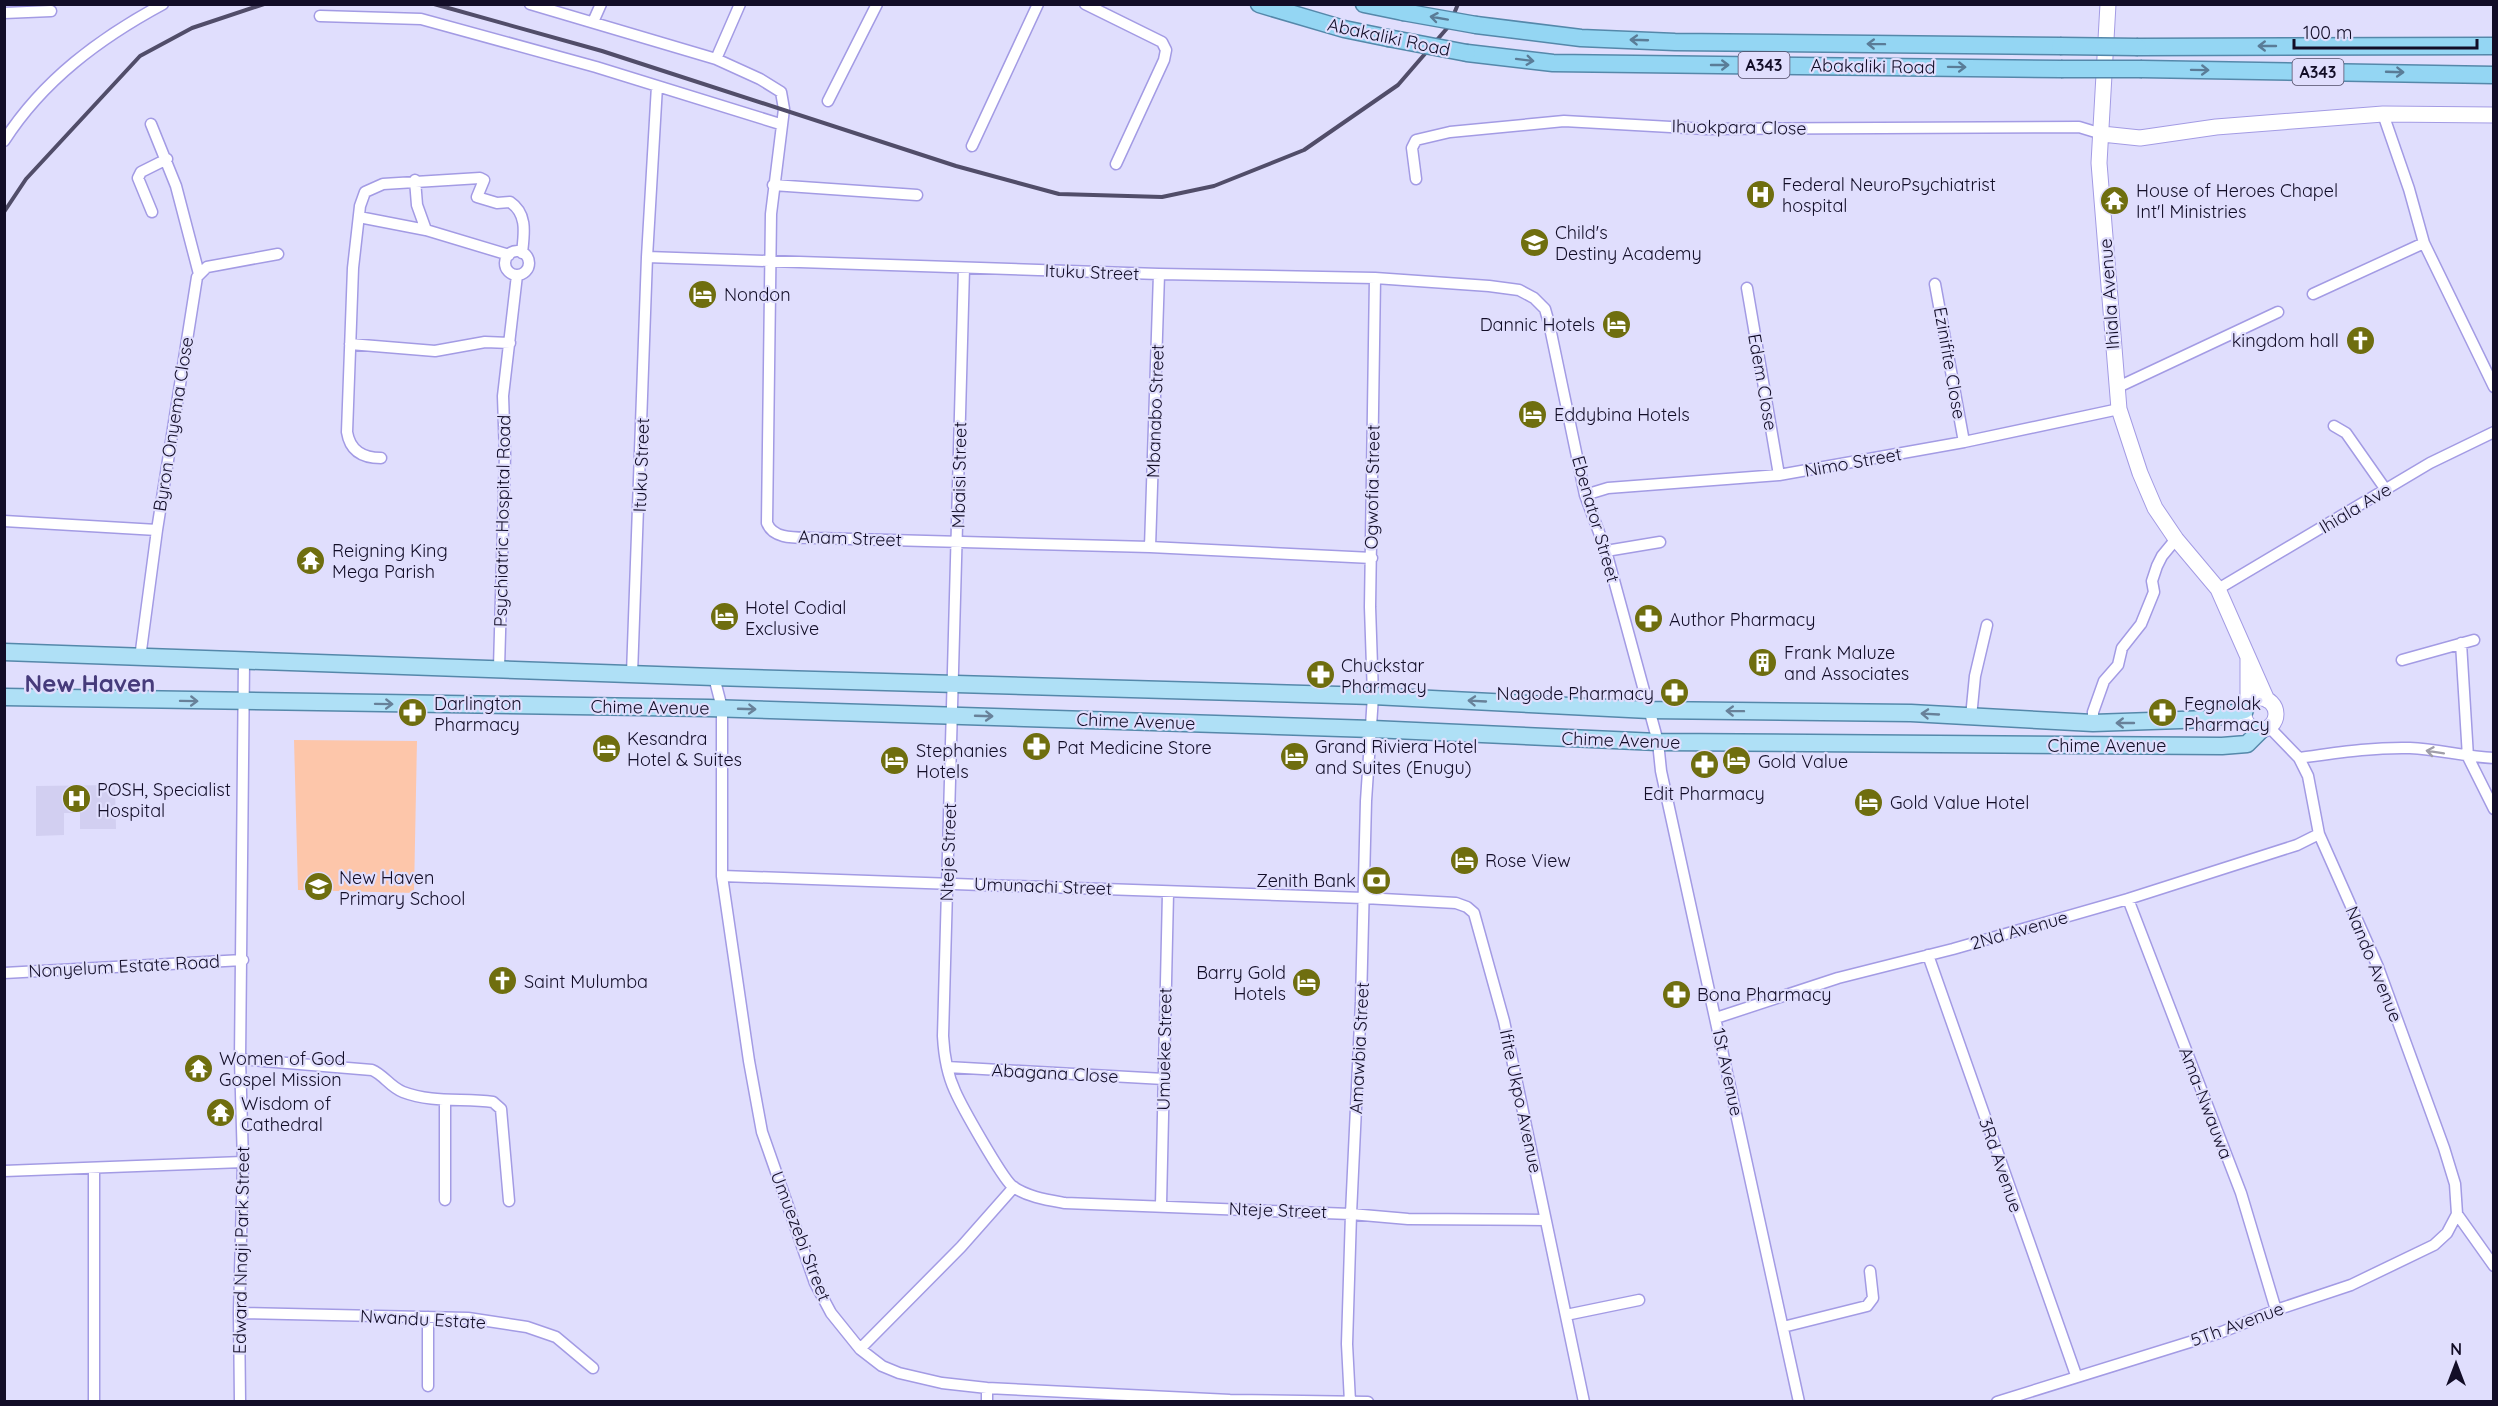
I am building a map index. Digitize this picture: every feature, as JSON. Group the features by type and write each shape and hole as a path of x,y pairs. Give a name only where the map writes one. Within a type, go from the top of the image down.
{"highway":[{"name":"Abakaliki Road","path":"1259,4 1344,29 1388,38 1467,53 1563,63 2493,75"},
{"name":"Abakaliki Road","path":"1364,4 1476,25 1581,38 1675,42 2138,47 2493,46"}],"main road":[{"name":"Ihiala Avenue","path":"2108,4 2102,134 2098,163 2119,409 2140,473 2155,508 2176,539 2218,589 2248,653 2266,700"},
{"path":"2102,134 2140,138 2216,127 2383,114 2493,116"},
{"name":"Chime Avenue","path":"4,652 714,677 953,681 1373,696 1649,710 1911,713 2093,723 2209,719 2246,707"},
{"path":"2246,707 2254,700 2266,700 2276,710 2274,723 2265,729 2248,725 2246,707 2248,653"},
{"name":"Chime Avenue","path":"4,697 722,708 1372,729 1658,742 2222,746 2247,744 2265,729"}],"street":[{"path":"4,141 48,87 94,44 163,4"},
{"path":"530,4 716,59 740,4"},
{"path":"593,22 601,4"},
{"path":"828,101 877,4"},
{"path":"972,146 1038,4"},
{"path":"1085,4 1162,42 1166,50 1164,60 1116,164"},
{"path":"4,13 51,11"},
{"path":"320,16 421,20 657,86 780,124"},
{"name":"Anam Street","path":"716,59 760,79 781,92 784,109 772,185 767,523 770,530 778,535 816,538 1150,547 1372,558"},
{"name":"Ituku Street","path":"633,674 647,257 657,86"},
{"path":"2383,114 2409,189 2424,243 2493,387"},
{"name":"Ihuokpara Close","path":"1416,179 1413,148 1416,141 1450,132 1564,121 1706,129 2079,127 2102,134"},
{"path":"151,124 167,159 199,274 207,267 278,254"},
{"path":"153,212 138,178 141,172 167,159"},
{"path":"381,458 367,458 360,454 349,441 353,268 359,216 365,192 369,188 415,180 480,178 484,180 477,197 498,203 510,202 521,214 524,225 522,253 529,263 525,272 517,275"},
{"path":"415,180 417,205 426,230"},
{"path":"772,185 916,195"},
{"path":"359,216 426,230 509,255 522,253"},
{"path":"2313,294 2424,243"},
{"path":"509,255 506,268 517,275"},
{"name":"Ituku Street","path":"647,257 1159,274 1375,278 1489,286 1519,290 1534,298"},
{"name":"Mbaisi Street","path":"953,715 964,268"},
{"name":"Byron Onyema Close","path":"140,658 188,322 199,274"},
{"name":"Mbanabo Street","path":"1150,547 1159,274"},
{"path":"350,344 435,351 485,342 510,343 517,275"},
{"name":"Ogwofia Street","path":"1373,696 1375,278"},
{"name":"Ezinifite Close","path":"1935,285 1964,442"},
{"name":"Edem Close","path":"1748,288 1779,475"},
{"name":"Ebenator Street","path":"1534,298 1545,309 1549,323 1585,495 1606,551 1658,742"},
{"path":"2116,388 2278,312"},
{"name":"Psychiatric Hospital Road","path":"499,668 505,374 510,343"},
{"name":"Nimo Street","path":"1585,495 1608,488 1779,475 1964,442 2119,409"},
{"path":"2334,426 2346,433 2386,490"},
{"name":"Ihiala Ave","path":"2218,589 2430,463 2493,432"},
{"path":"4,521 157,530"},
{"path":"2093,723 2093,712 2104,681 2118,665 2121,648 2141,624 2154,592 2152,581 2157,566 2176,539"},
{"path":"1606,551 1660,542"},
{"path":"1971,717 1975,676 1987,625"},
{"path":"2402,660 2474,639"},
{"path":"2461,643 2468,757 2493,809"},
{"name":"Edward Nnaji Park Street","path":"240,1401 239,1313 243,1162 240,1059 243,960 244,661"},
{"name":"Umuezebi Street","path":"714,677 722,708 722,876 762,1132 815,1283 831,1313 860,1349 882,1366 899,1373 987,1388 1230,1400 1368,1401"},
{"name":"Amawbia Street","path":"1350,1401 1347,1344 1351,1214 1366,801 1373,696"},
{"name":"Nteje Street","path":"953,715 943,1036 947,1067 955,1091 1003,1174 1014,1187 1027,1194 1065,1203 1351,1214 1408,1220 1545,1220"},
{"name":"Nando Avenue","path":"2265,729 2299,758 2308,776 2319,834 2378,968 2432,1114 2455,1184 2457,1214"},
{"name":"1St Avenue","path":"1658,742 1661,771 1799,1401"},
{"path":"2299,758 2366,750 2412,748 2468,757 2493,758"},
{"name":"2Nd Avenue","path":"1716,1017 1838,978 2128,898 2287,848 2319,834"},
{"name":"Umunachi Street","path":"722,876 1168,893 1364,897"},
{"name":"Umueke Street","path":"1161,1205 1168,893"},
{"name":"Ifite Ukpo Avenue","path":"1364,897 1456,903 1467,907 1474,914 1504,1021 1584,1401"},
{"name":"Ama-Nwauwa","path":"2128,898 2241,1193 2276,1310"},
{"name":"3Rd Avenue","path":"1928,955 2076,1375"},
{"name":"Nonyelum Estate Road","path":"4,973 243,960"},
{"path":"240,1059 372,1070 378,1072 393,1087 405,1093 445,1100 483,1100 500,1105 509,1201"},
{"name":"Abagana Close","path":"947,1067 1164,1079"},
{"path":"445,1100 446,1200"},
{"path":"4,1171 243,1162"},
{"path":"94,1168 94,1401"},
{"path":"860,1349 961,1247 1014,1187"},
{"path":"2457,1214 2490,1252 2493,1266"},
{"name":"5Th Avenue","path":"1997,1401 2222,1332 2276,1310 2351,1285 2434,1245 2447,1233 2457,1214"},
{"path":"1783,1327 1867,1306 1873,1298 1870,1271"},
{"path":"1566,1316 1639,1300"},
{"name":"Nwandu Estate","path":"239,1313 468,1318 551,1334 593,1368"},
{"path":"428,1317 428,1386"},
{"path":"987,1388 987,1401"}],"shaded area":[{"path":"294,740 417,741 414,893 298,890"},
{"name":"POSH, Specialist Hospital","path":"115,785 116,829 80,829 80,813 64,813 64,835 36,836 36,786"}],"railway":[{"path":"4,212 26,179 140,56 192,28 264,4"},
{"path":"434,4 602,51 956,166 1059,194 1162,197 1214,186 1304,150 1398,85 1449,26 1458,4"}],"place":[{"name":"Federal NeuroPsychiatrist hospital","path":"1761,194"},
{"name":"House of Heroes Chapel Int'l Ministries","path":"2115,200"},
{"name":"Child's Destiny Academy","path":"1534,242"},
{"name":"Nondon","path":"703,294"},
{"name":"Dannic Hotels","path":"1616,324"},
{"name":"kingdom hall","path":"2360,340"},
{"name":"Eddybina Hotels","path":"1533,414"},
{"name":"Reigning King Mega Parish","path":"311,560"},
{"name":"Hotel Codial Exclusive","path":"724,617"},
{"name":"Author Pharmacy","path":"1648,619"},
{"name":"Frank Maluze and Associates","path":"1763,662"},
{"name":"Chuckstar Pharmacy","path":"1320,675"},
{"name":"Nagode Pharmacy","path":"1675,693"},
{"name":"Darlington Pharmacy","path":"413,713"},
{"name":"Fegnolak Pharmacy","path":"2163,713"},
{"name":"Pat Medicine Store","path":"1036,747"},
{"name":"Kesandra Hotel & Suites","path":"606,748"},
{"name":"Grand Riviera Hotel and Suites (Enugu)","path":"1294,756"},
{"name":"Stephanies Hotels","path":"895,760"},
{"name":"Gold Value","path":"1737,761"},
{"name":"Edit Pharmacy","path":"1704,764"},
{"name":"POSH, Specialist Hospital","path":"76,799"},
{"name":"Gold Value Hotel","path":"1869,802"},
{"name":"Rose View","path":"1464,860"},
{"name":"Zenith Bank","path":"1377,880"},
{"name":"New Haven Primary School","path":"318,887"},
{"name":"Saint Mulumba","path":"503,981"},
{"name":"Barry Gold Hotels","path":"1307,982"},
{"name":"Bona Pharmacy","path":"1676,994"},
{"name":"Women of God Gospel Mission","path":"198,1068"},
{"name":"Wisdom of Cathedral","path":"220,1113"}],"district":[{"name":"New Haven","path":"90,683"}]}
